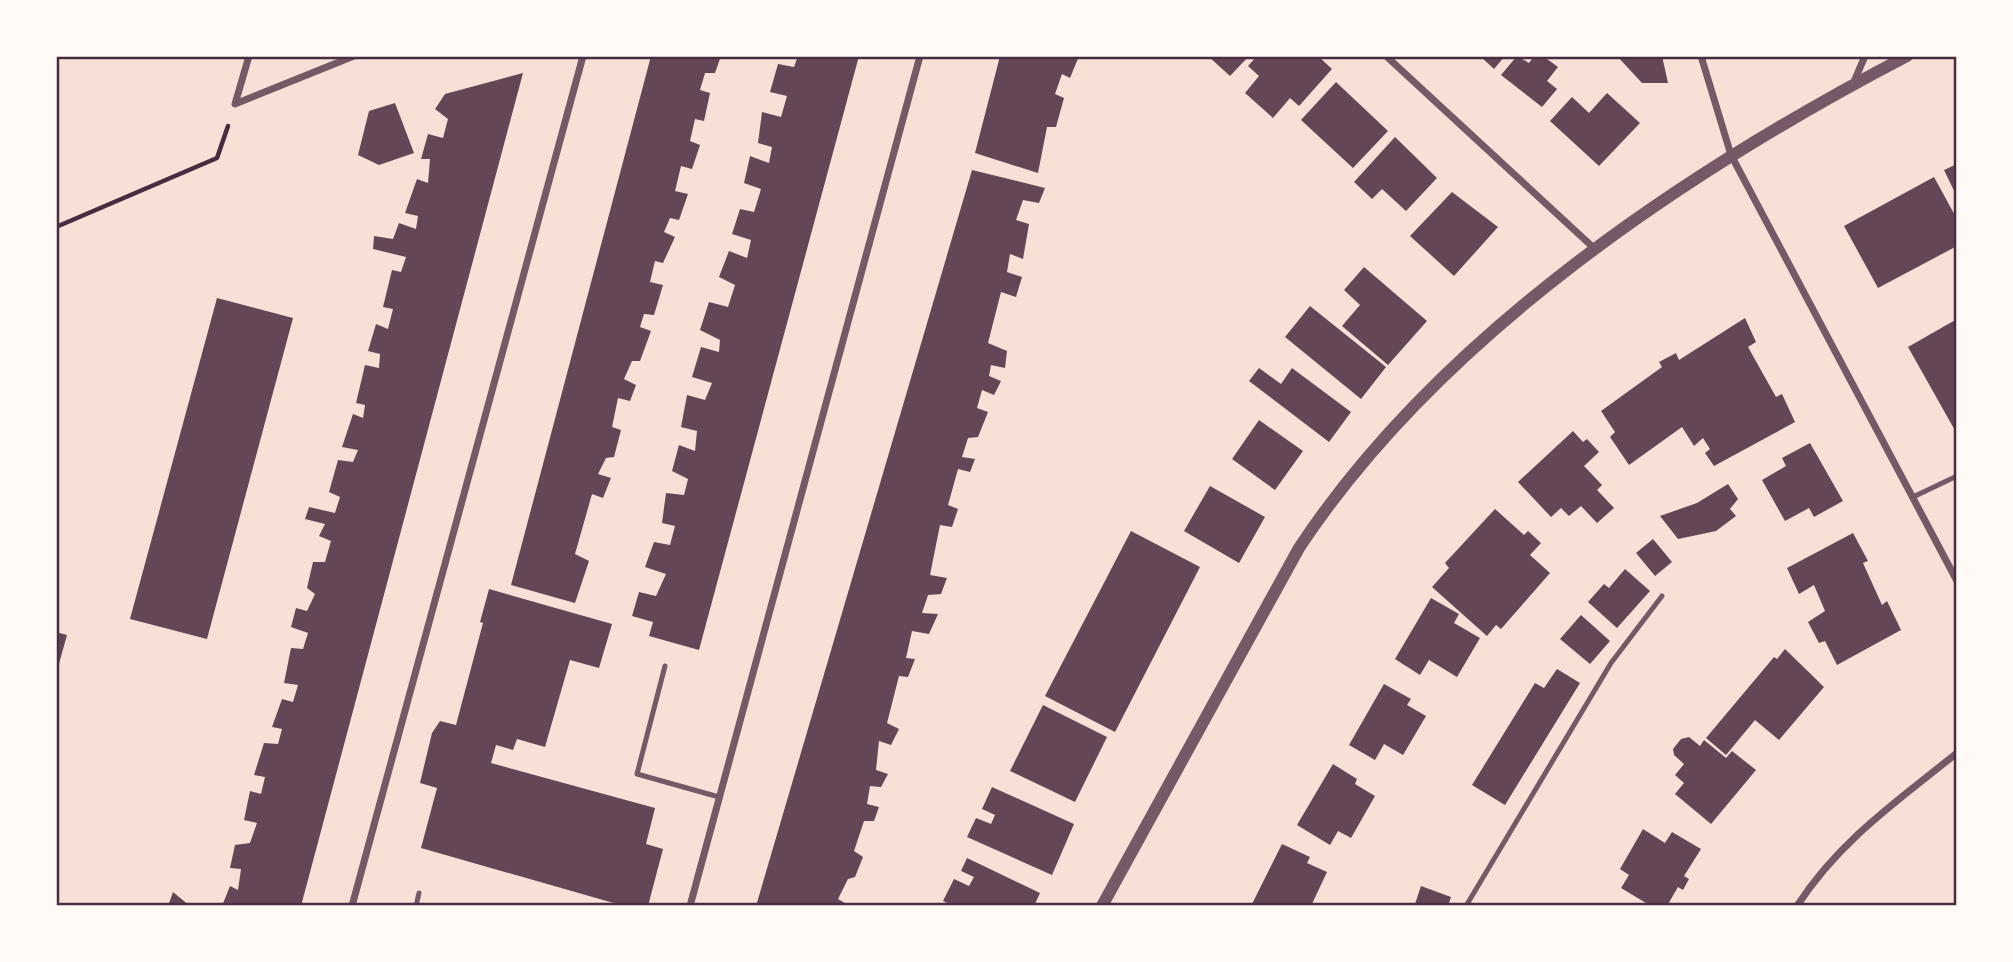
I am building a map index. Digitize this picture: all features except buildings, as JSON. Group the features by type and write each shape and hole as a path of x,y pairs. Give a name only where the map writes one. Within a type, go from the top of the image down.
{"street":[{"path":"235,104 248,56"},
{"path":"235,104 354,56"},
{"path":"352,906 583,56"},
{"path":"690,906 920,56"},
{"path":"1386,56 1596,250"},
{"path":"1701,56 1731,155 1957,581"},
{"path":"1853,84 1866,56"},
{"path":"1102,906 1288,567 1332,500 1432,387 1538,295 1596,250 1731,155 1907,56"},
{"path":"1797,906 1816,876 1847,841 1957,753"}],"lane":[{"path":"1913,497 1957,476"},
{"path":"1466,906 1611,663 1662,596"},
{"path":"665,666 637,774 719,797"},
{"path":"416,906 419,893"}],"path":[{"path":"56,227 217,159 235,104"}]}
